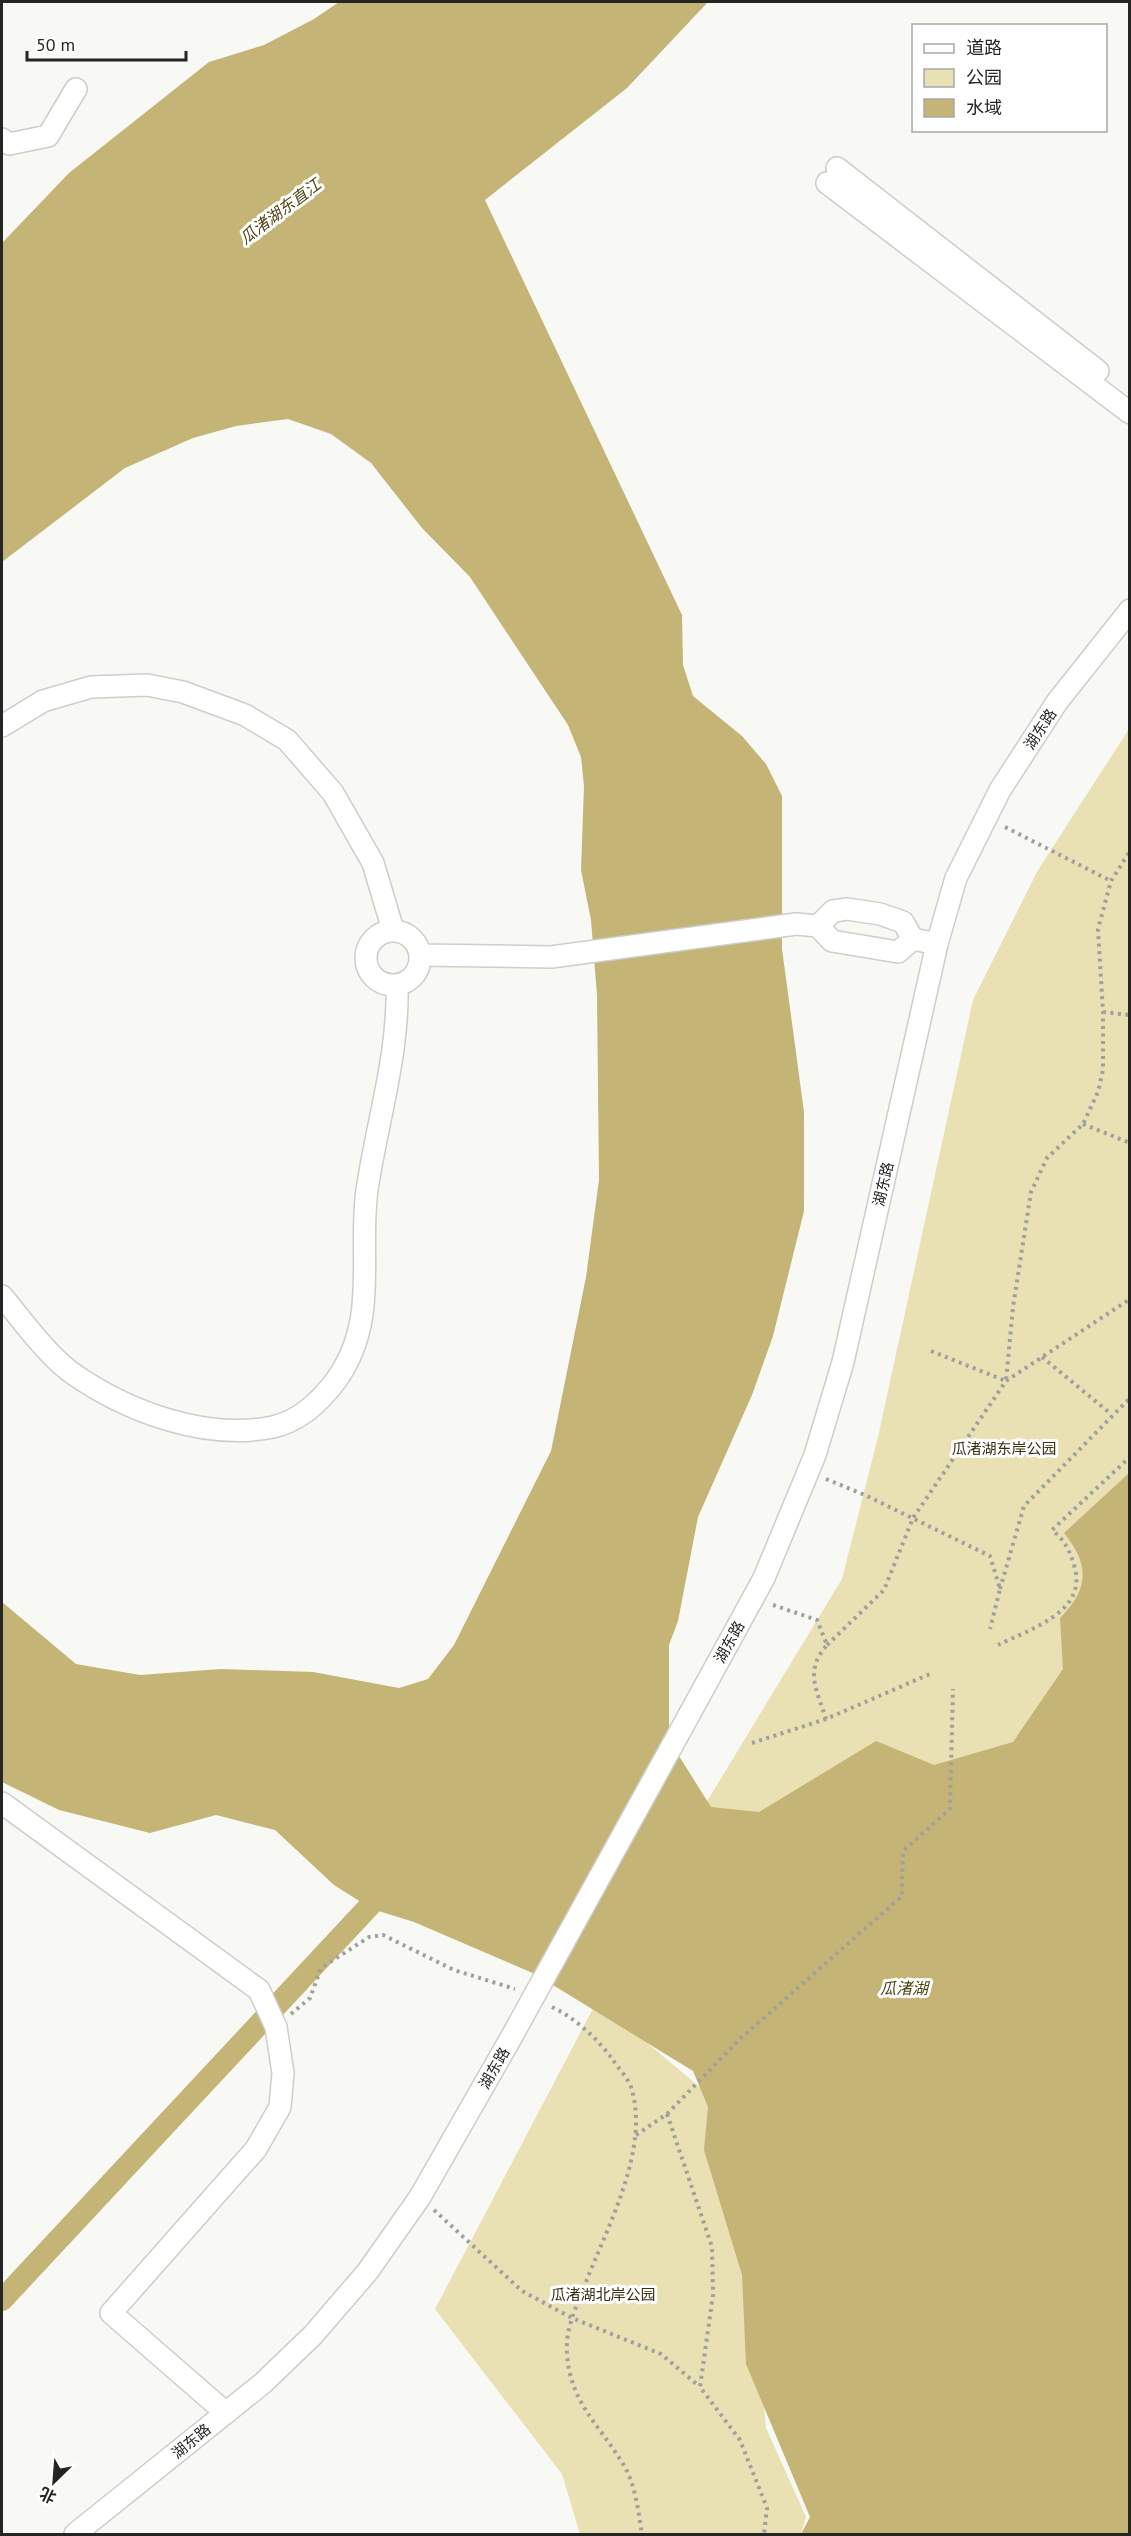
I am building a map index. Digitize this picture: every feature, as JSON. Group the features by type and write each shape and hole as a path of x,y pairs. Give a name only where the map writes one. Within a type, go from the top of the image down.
{"street":[{"path":"2,140 9,144 48,136 76,89"},
{"path":"1130,396 832,176 1130,413"},
{"name":"湖东路","path":"75,2535 263,2383 313,2335 368,2271 420,2198 512,2036 764,1578 808,1471 843,1362 937,944 956,878 1000,790 1057,702 1130,610"},
{"path":"2,726 43,700 91,687 147,685 183,692 245,715 287,740 333,794 373,863 393,930"},
{"path":"818,926 833,911 847,909 880,914 903,922 913,939 937,944"},
{"path":"421,955 551,957 796,924 818,926 832,941 898,952 913,939"},
{"path":"393,930 410,936 421,955 418,969 413,977 397,985 380,981 368,969 366,960 370,943 376,936 393,930"},
{"path":"2,1296 70,1372 111,1397 148,1413 194,1425 233,1430 273,1427 295,1418 315,1405 337,1378 352,1348 366,1293 367,1193 395,1040 397,985"},
{"path":"2,1803 259,1990 276,2027 283,2073 280,2108 256,2149 111,2313 226,2413"}],"path":[{"path":"987,817 1111,881"},
{"path":"1006,1382 1012,1307 1031,1192 1047,1158 1083,1124 1098,1092 1103,1070 1103,1012 1098,929 1111,881 1130,850"},
{"path":"1103,1012 1130,1015"},
{"path":"1083,1124 1130,1143"},
{"path":"826,1719 813,1676 816,1657 884,1590 913,1518 1006,1382 1130,1299"},
{"path":"931,1351 1006,1382"},
{"path":"1042,1357 1112,1414"},
{"path":"990,1629 999,1589 1024,1506 1130,1398"},
{"path":"998,1645 1056,1616 1071,1600 1078,1583 1075,1569 1060,1537 1052,1530 1130,1457"},
{"path":"808,1471 913,1518 990,1556 999,1589"},
{"path":"753,1598 817,1620 827,1645"},
{"path":"752,1743 826,1719 930,1674"},
{"path":"636,2135 667,2114 741,2038 902,1896 903,1851 950,1809 953,1689"},
{"path":"276,2027 310,1998 321,1968 369,1937 383,1935 454,1970 521,1992"},
{"path":"548,2005 567,2014 607,2052 630,2086 636,2135 624,2184 572,2318 566,2350 569,2376 576,2396 588,2417 624,2466 635,2494 642,2535"},
{"path":"667,2114 712,2247 714,2295 700,2387"},
{"path":"420,2198 522,2291 572,2318 661,2354 700,2387 740,2440 767,2508 764,2535"}],"green space":[{"name":"瓜渚湖东岸公园","path":"1129,729 1130,1496 1103,1590 1028,1760 763,1833 700,1813 842,1579 878,1437 973,1000 1038,870"},
{"name":"瓜渚湖北岸公园","path":"597,2001 726,2109 754,2304 766,2428 806,2517 801,2534 580,2534 562,2474 435,2309"}],"water":[{"path":"339,2 708,2 627,88 485,200 682,615 683,665 693,696 742,736 766,764 782,796 782,949 804,1112 804,1211 773,1336 752,1395 698,1517 678,1621 669,1645 669,1740 711,1807 759,1812 876,1741 934,1765 1013,1742 1063,1669 1060,1618 1077,1597 1083,1577 1078,1556 1064,1533 1129,1473 1129,2534 801,2534 810,2517 746,2364 742,2275 704,2150 708,2107 693,2071 535,1974 414,1922 372,1909 334,1885 275,1830 216,1815 150,1833 59,1810 2,1782 2,1602 76,1664 140,1675 221,1669 313,1672 399,1688 428,1679 454,1645 551,1451 586,1277 599,1180 597,995 591,920 581,870 584,786 581,757 568,725 470,577 422,528 371,463 331,434 288,419 236,426 193,438 125,468 2,562 2,243 69,173 209,62 264,45 314,19"}],"waterway":[{"path":"2,2300 390,1884"}],"water label":[{"name":"瓜渚湖东直江","path":"280,211"},
{"name":"瓜渚湖","path":"904,1988"}]}
